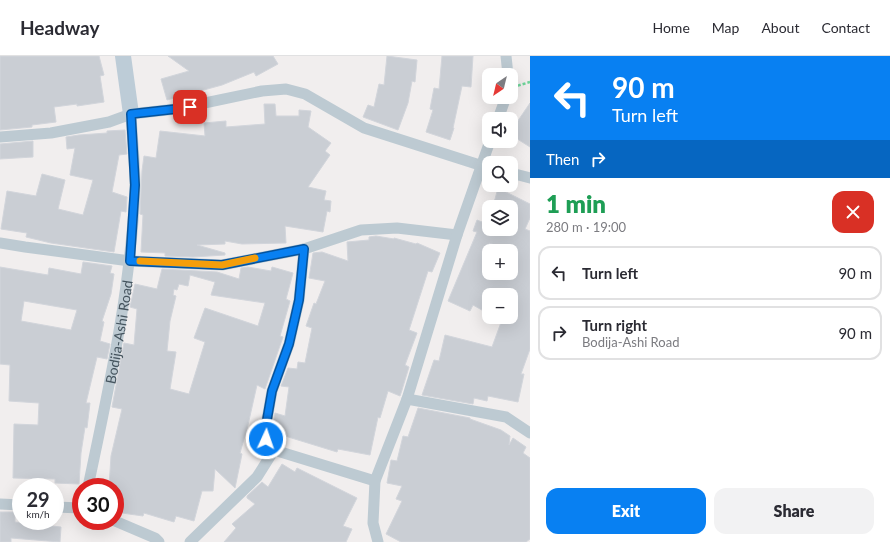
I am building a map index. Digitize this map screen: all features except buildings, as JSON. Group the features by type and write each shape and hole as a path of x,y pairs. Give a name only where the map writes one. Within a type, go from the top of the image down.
{"street":[{"name":"Bodija-Ashi Road","path":"90,478 116,350 130,261 135,185 131,114 123,56"},
{"path":"506,56 507,68"},
{"path":"0,137 51,133 109,122 131,114 176,109 262,91 286,89 305,94 364,128 482,166"},
{"path":"378,542 373,523 375,481 407,399 457,235 482,174"},
{"path":"518,175 530,178"},
{"path":"0,242 25,247 130,261 222,265 304,249 361,230 397,228 457,235"},
{"path":"304,249 299,300 289,344 272,391 265,431 266,439 274,450 375,481"},
{"path":"407,399 506,417 530,433"},
{"path":"190,542 257,477 274,450"},
{"path":"0,504 12,505"},
{"path":"124,525 155,538 159,542"}],"path":[{"path":"518,86 530,82"}],"slow traffic":[{"path":"140,261 222,265 255,258"}],"route":[{"path":"190,107 131,114 135,185 130,261 222,265 304,249 299,300 289,344 272,391 265,431 266,439"}]}
